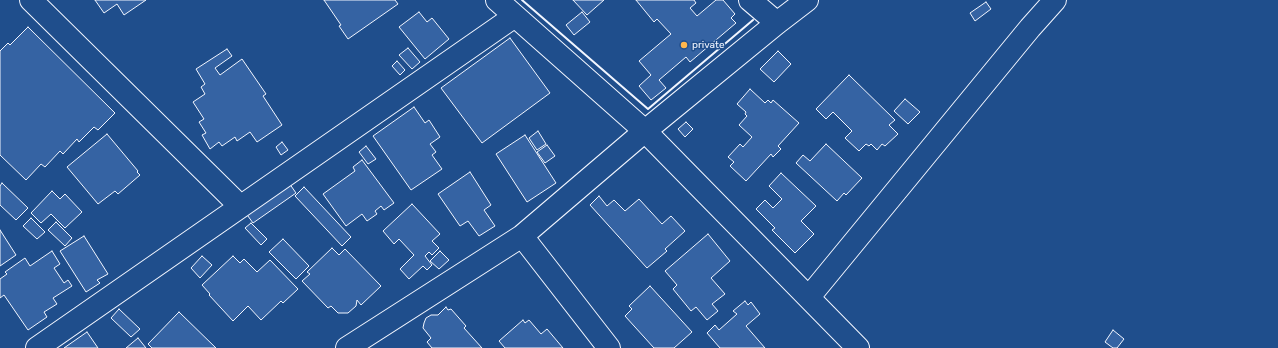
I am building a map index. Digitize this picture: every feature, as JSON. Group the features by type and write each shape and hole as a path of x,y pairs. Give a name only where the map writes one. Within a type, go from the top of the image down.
{"street":[{"path":"32,0 240,206"},
{"path":"497,0 645,131 809,297 848,345"},
{"path":"750,0 776,23"},
{"path":"347,348 371,342 522,236 645,131 776,23 807,0"},
{"path":"809,297 1030,28 1055,0"},
{"path":"37,348 515,16"},
{"path":"522,236 609,348"}],"building":[{"path":"95,0 146,0 124,15 117,4 104,13"},
{"path":"324,0 395,0 398,4 348,39 339,26 341,25"},
{"path":"573,0 604,0 587,15"},
{"name":"private","path":"636,0 694,0 696,3 690,8 697,16 716,0 723,0 735,14 731,18 736,23 690,62 686,57 659,80 666,88 651,100 639,86 651,75 639,61 671,34 657,19 654,22"},
{"path":"986,2 991,9 975,21 970,13"},
{"path":"419,12 427,22 432,18 449,39 425,59 399,27"},
{"path":"582,12 590,22 574,35 566,25"},
{"path":"28,27 115,113 98,130 94,127 79,142 77,139 63,154 60,151 45,167 41,164 26,180 0,155 0,51 8,43 10,45"},
{"path":"510,38 550,93 482,143 441,88"},
{"path":"408,48 420,62 412,69 399,55"},
{"path":"227,49 232,56 215,68 220,75 242,59 266,94 263,96 282,125 257,142 250,132 237,141 235,137 222,146 219,142 210,149 202,135 206,133 199,122 204,119 193,102 205,94 201,87 205,84 196,69"},
{"path":"778,51 791,64 774,82 760,69"},
{"path":"397,61 405,70 400,75 392,66"},
{"path":"849,75 895,120 889,125 898,134 885,146 882,144 877,150 871,144 869,146 866,144 859,151 845,138 852,131 833,112 826,119 816,109"},
{"path":"750,89 765,103 768,100 771,103 773,100 799,123 778,146 781,149 773,157 771,154 746,181 730,166 734,162 728,157 740,144 743,147 752,137 739,125 747,116 745,114 746,112 737,104"},
{"path":"905,99 920,112 908,124 894,111"},
{"path":"414,107 425,123 429,120 440,137 430,144 436,152 432,155 442,169 411,190 373,136"},
{"path":"686,122 693,129 685,137 678,129"},
{"path":"538,131 546,144 537,150 529,138"},
{"path":"107,134 140,175 118,194 115,191 98,204 67,167"},
{"path":"525,135 556,183 527,202 496,154"},
{"path":"282,142 288,150 281,155 276,147"},
{"path":"826,144 862,178 846,195 844,193 837,201 796,163 803,155 810,161"},
{"path":"547,145 555,156 545,163 537,152"},
{"path":"366,146 376,159 368,164 359,152"},
{"path":"362,160 394,203 384,210 381,206 375,211 377,214 367,221 362,214 346,226 323,194 355,171 353,167"},
{"path":"470,172 491,205 484,210 495,226 479,236 468,221 460,226 438,194"},
{"path":"781,173 816,206 801,221 814,234 795,253 772,230 775,228 756,209 765,200 773,208 782,199 769,186"},
{"path":"2,183 28,208 16,220 0,205 0,186"},
{"path":"289,183 296,193 253,223 245,212"},
{"path":"304,187 351,237 342,246 295,196"},
{"path":"52,191 60,199 65,194 82,212 65,228 51,214 41,223 31,213"},
{"path":"599,196 607,206 614,200 625,211 639,199 662,224 671,216 685,231 665,249 667,251 647,268 590,205"},
{"path":"412,204 440,234 432,241 439,248 432,255 429,252 425,256 432,265 427,270 423,266 409,279 400,269 414,255 399,239 394,244 383,231"},
{"path":"31,218 45,232 37,239 23,226"},
{"path":"56,222 72,238 65,246 48,230"},
{"path":"251,223 267,239 261,245 245,228"},
{"path":"0,230 16,255 0,266"},
{"path":"708,234 730,261 711,278 725,294 712,304 718,311 707,320 696,307 691,311 673,289 677,285 665,271"},
{"path":"84,236 108,274 97,280 100,283 86,292 60,251"},
{"path":"283,239 309,266 296,279 269,252"},
{"path":"332,248 339,255 345,249 381,286 361,305 357,300 356,306 348,313 338,313 331,306 328,308 302,281 310,274 307,272"},
{"path":"52,251 60,264 54,268 64,283 68,280 72,286 53,298 57,304 44,312 47,317 28,330 4,295 0,298 0,279 7,274 5,272 25,258 30,266"},
{"path":"440,251 449,260 439,269 430,261"},
{"path":"202,256 212,265 200,278 191,268"},
{"path":"233,256 240,263 244,259 257,272 270,260 298,289 283,303 281,301 261,320 248,306 233,321 209,295 210,294 202,285"},
{"path":"650,286 692,332 674,348 654,348 625,316 632,309 629,306"},
{"path":"745,301 748,305 751,302 760,314 746,326 765,348 720,348 707,333 715,325 719,330 737,314 733,311"},
{"path":"446,307 448,310 451,309 466,326 464,328 482,348 432,348 427,342 431,338 423,328 424,323 426,318 431,315 438,315"},
{"path":"119,309 140,329 131,337 111,318"},
{"path":"179,312 216,348 152,348 148,344"},
{"path":"523,320 525,323 529,320 541,334 547,329 563,348 505,348 499,341"},
{"path":"1113,330 1124,339 1117,348 1113,348 1105,342"},
{"path":"87,332 98,348 64,348"},
{"path":"138,338 146,348 126,348"}],"wall":[{"path":"522,0 648,109 753,20"}],"place":[{"name":"private","path":"684,45"}]}
